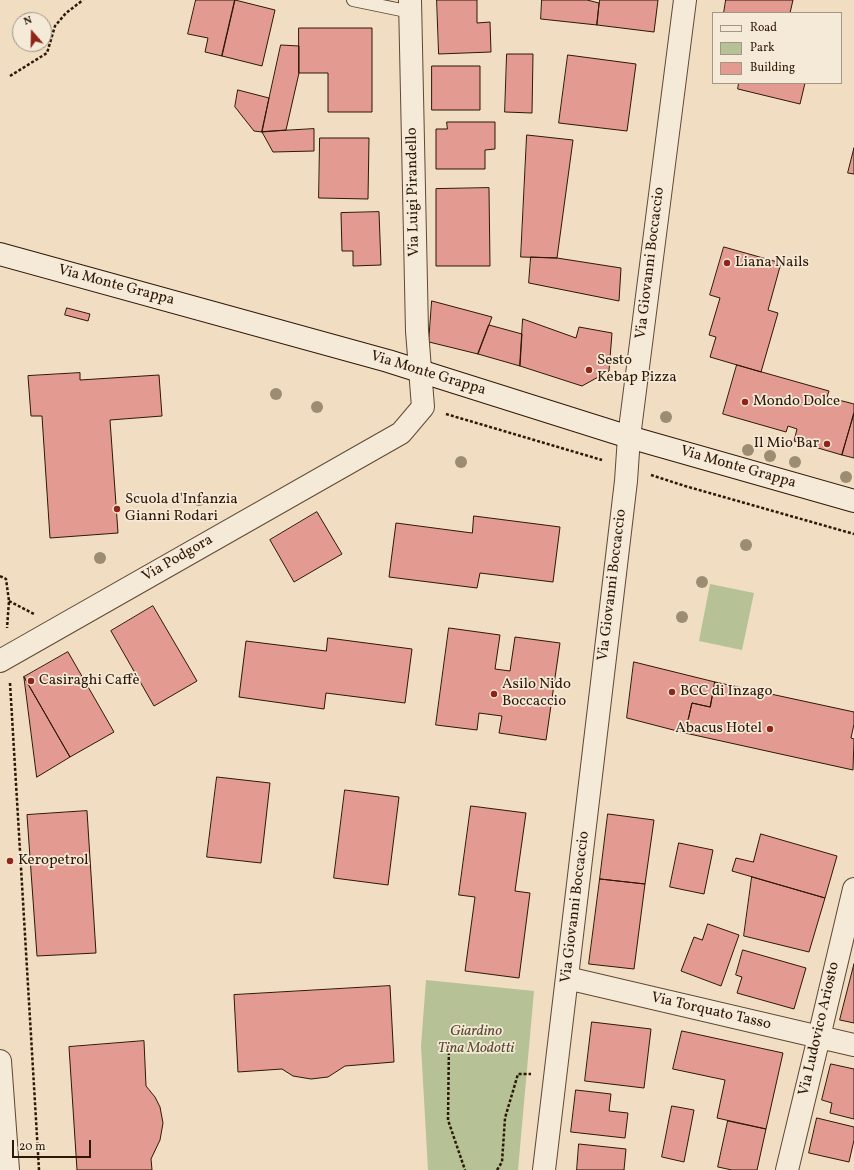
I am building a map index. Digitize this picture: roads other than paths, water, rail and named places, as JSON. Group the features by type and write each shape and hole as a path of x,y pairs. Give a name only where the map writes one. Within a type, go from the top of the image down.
{"street":[{"name":"Via Giovanni Boccaccio","path":"544,1170 622,513 629,437 685,0"},
{"name":"Via Luigi Pirandello","path":"411,6 417,331 421,372"},
{"name":"Via Monte Grappa","path":"0,254 388,361 629,437 854,501"},
{"name":"Via Podgora","path":"4,658 401,433 423,407 421,372"},
{"name":"Via Ludovico Ariosto","path":"787,1170 854,889"},
{"name":"Via Torquato Tasso","path":"567,978 854,1045"},
{"path":"0,1061 8,1170"}],"lane":[{"name":"Via Luigi Pirandello","path":"353,0 411,6"}],"place":[{"name":"Liana Nails","path":"727,263"},
{"name":"Sesto Kebap Pizza","path":"589,370"},
{"name":"Mondo Dolce","path":"745,402"},
{"name":"Il Mio Bar","path":"827,444"},
{"name":"Scuola d'Infanzia Gianni Rodari","path":"117,509"},
{"name":"Casiraghi Caffè","path":"31,681"},
{"name":"BCC di Inzago","path":"672,692"},
{"name":"Asilo Nido Boccaccio","path":"494,694"},
{"name":"Abacus Hotel","path":"770,729"},
{"name":"Keropetrol","path":"10,861"}],"park label":[{"name":"Giardino Tina Modotti","path":"476,1040"}]}
